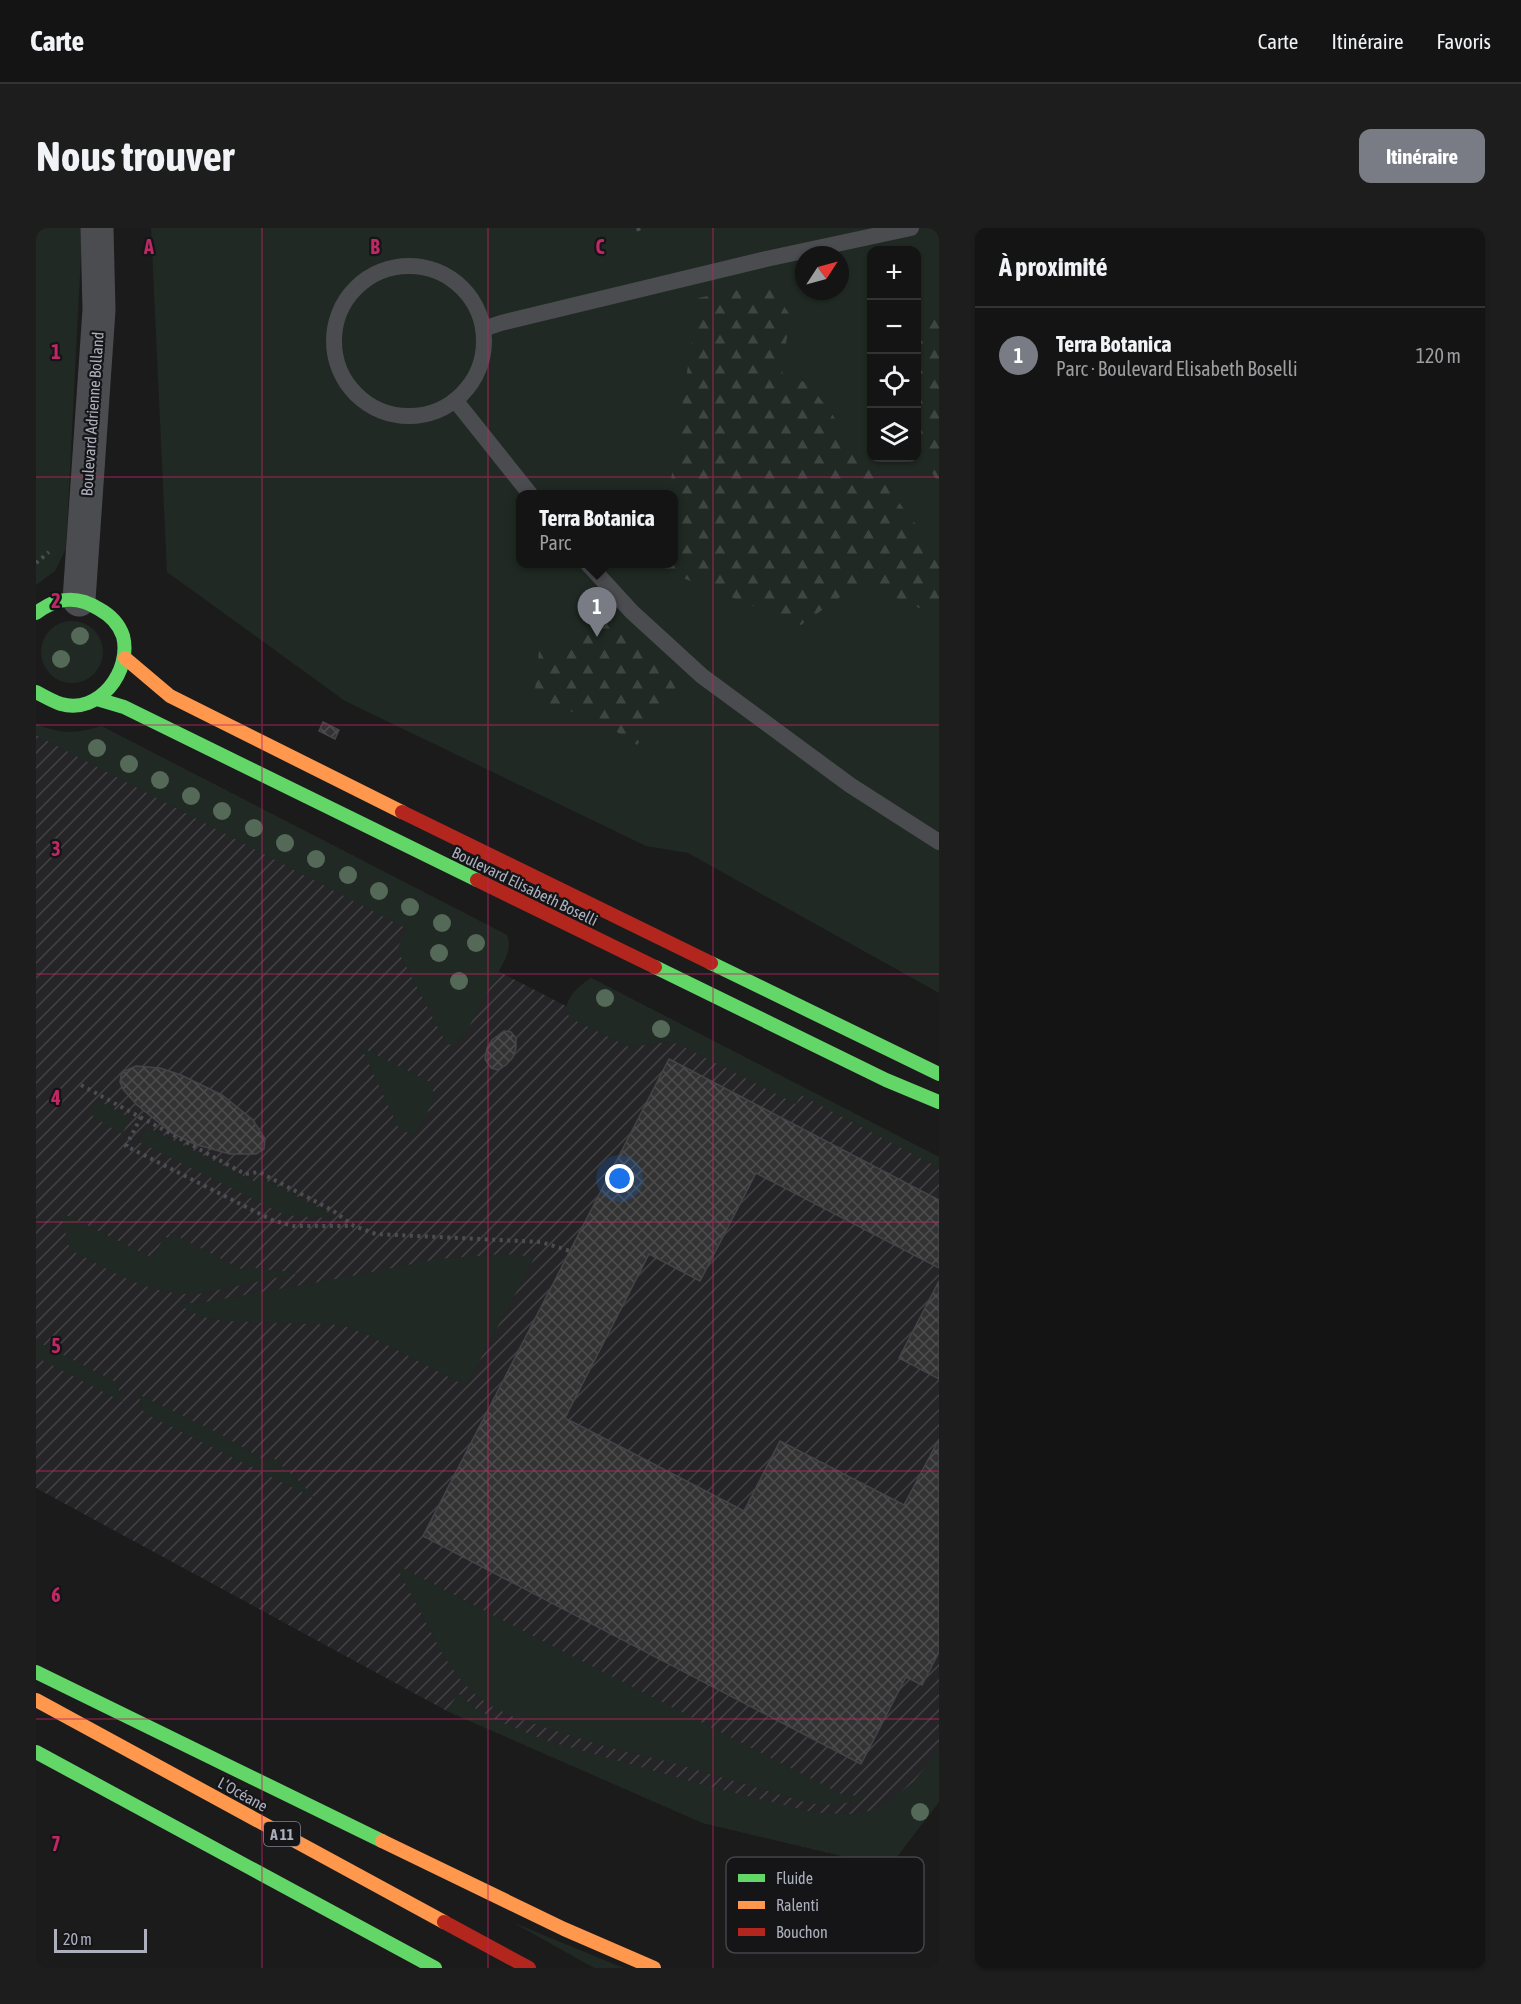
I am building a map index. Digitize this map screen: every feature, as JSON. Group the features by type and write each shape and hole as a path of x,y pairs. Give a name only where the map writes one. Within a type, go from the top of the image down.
{"main road":[{"path":"36,693 53,703 66,706 85,704 97,699 114,685 125,658 123,638 113,620 98,607 79,600 59,601 38,610"},
{"path":"125,658 170,696 519,870 939,1074"},
{"name":"Boulevard Elisabeth Boselli","path":"97,699 124,707 730,1005 886,1080 939,1102"},
{"path":"36,1672 564,1929 654,1968"},
{"name":"L’Océane","path":"36,1700 529,1968"},
{"path":"36,1752 435,1968"}],"street":[{"name":"Boulevard Adrienne Bolland","path":"79,600 99,310 97,228"}],"lane":[{"path":"483,329 766,259 911,228"},
{"path":"406,266 420,267 445,276 466,293 474,304 483,329 483,356 479,369 465,392 434,412 410,416 386,413 364,401 341,373 334,338 339,314 352,293 370,277 393,268 406,266"},
{"path":"455,400 526,490"},
{"path":"592,568 632,612 702,676 850,785 939,842"}],"path":[{"path":"638,228 640,234"},
{"path":"81,1085 245,1174 259,1172 332,1210 354,1226 376,1234 541,1242 570,1251"},
{"path":"141,1117 126,1146 272,1220 293,1226 354,1226"}],"shaded area":[{"path":"36,724 52,731 69,733 101,726 507,935 508,952 498,971 566,1006 574,992 591,978 939,1157 939,1802 897,1857 847,1857 703,1823 447,1711 36,1488"}],"green space":[{"path":"36,228 81,228 82,236 66,549 55,571 36,585"},
{"path":"151,228 939,228 939,993 688,853 646,846 345,701 167,572"},
{"path":"769,284 790,315 782,373 809,384 939,555 939,619 936,615 860,583 801,625 658,568 678,568 678,490 670,490 698,298"},
{"path":"939,306 939,484 921,455 921,320"},
{"path":"603,615 677,686 637,745 600,721 534,699 539,651 569,645"},
{"path":"72,621 84,623 94,630 101,640 103,652 101,664 94,674 84,681 72,683 60,681 50,674 43,664 41,652 43,640 50,630 60,623"},
{"path":"36,724 68,732 101,726 507,935 509,945 506,958 465,1034 455,1043 447,1045 397,949 407,929 36,735"},
{"path":"591,978 939,1157 939,1168 801,1095 796,1104 678,1044 668,1042 629,1047 570,1018 567,1006 572,995"},
{"path":"361,1047 430,1082 433,1088 432,1101 427,1114 413,1135 399,1129"},
{"path":"99,1101 130,1118 122,1134 93,1117 91,1109"},
{"path":"147,1127 255,1182 259,1177 329,1213 330,1216 328,1218 295,1216 281,1213 139,1142"},
{"path":"60,1212 153,1258 164,1236 168,1238 171,1233 245,1271 248,1266 299,1273 199,1294 181,1294 148,1287 70,1250"},
{"path":"505,1254 535,1257 466,1386 366,1334 341,1325 227,1321 202,1317 177,1304 205,1302 437,1259"},
{"path":"36,1341 116,1382 123,1402 36,1357"},
{"path":"138,1394 222,1435 269,1463 272,1457 315,1499 144,1413"},
{"path":"395,1564 843,1795 868,1796 838,1804 808,1803 670,1762 607,1747 516,1718 491,1706 459,1678 443,1655"},
{"path":"458,1693 476,1709 544,1740 715,1788 816,1813 851,1814 874,1810 913,1782 939,1751 939,1802 897,1857 847,1857 703,1823 447,1711"},
{"path":"512,1922 609,1962 624,1968 594,1968"}],"building":[{"path":"323,722 339,730 335,739 319,731"},
{"path":"504,1031 511,1032 516,1038 516,1048 513,1057 498,1070 491,1068 485,1059 487,1048 492,1040"},
{"path":"669,1059 939,1200 939,1268 756,1173 700,1281 649,1254 565,1418 744,1511 780,1441 904,1505 939,1439 939,1652 922,1685 906,1677 861,1764 423,1536"},
{"path":"136,1066 160,1068 181,1075 222,1095 253,1120 265,1139 264,1149 256,1154 230,1154 194,1144 172,1133 137,1105 123,1089 120,1082 121,1075 124,1071"},
{"path":"939,1281 939,1379 899,1358"}],"traffic: fast":[{"path":"36,613 59,601 75,600 91,604 107,614 117,624 123,636 124,649 122,663 110,687 100,697 88,703 75,706 61,704 36,692"},
{"path":"97,699 124,707 477,880"},
{"path":"711,963 939,1074"},
{"path":"655,967 886,1080 939,1102"},
{"path":"36,1672 382,1841"},
{"path":"36,1752 435,1968"}],"traffic: slow":[{"path":"125,658 170,696 402,812"},
{"path":"36,1700 444,1922"},
{"path":"382,1841 564,1929 654,1968"}],"traffic: jam":[{"path":"402,812 711,963"},
{"path":"477,880 655,967"},
{"path":"444,1922 529,1968"}],"place":[{"name":"Terra Botanica","path":"597,637"}]}
